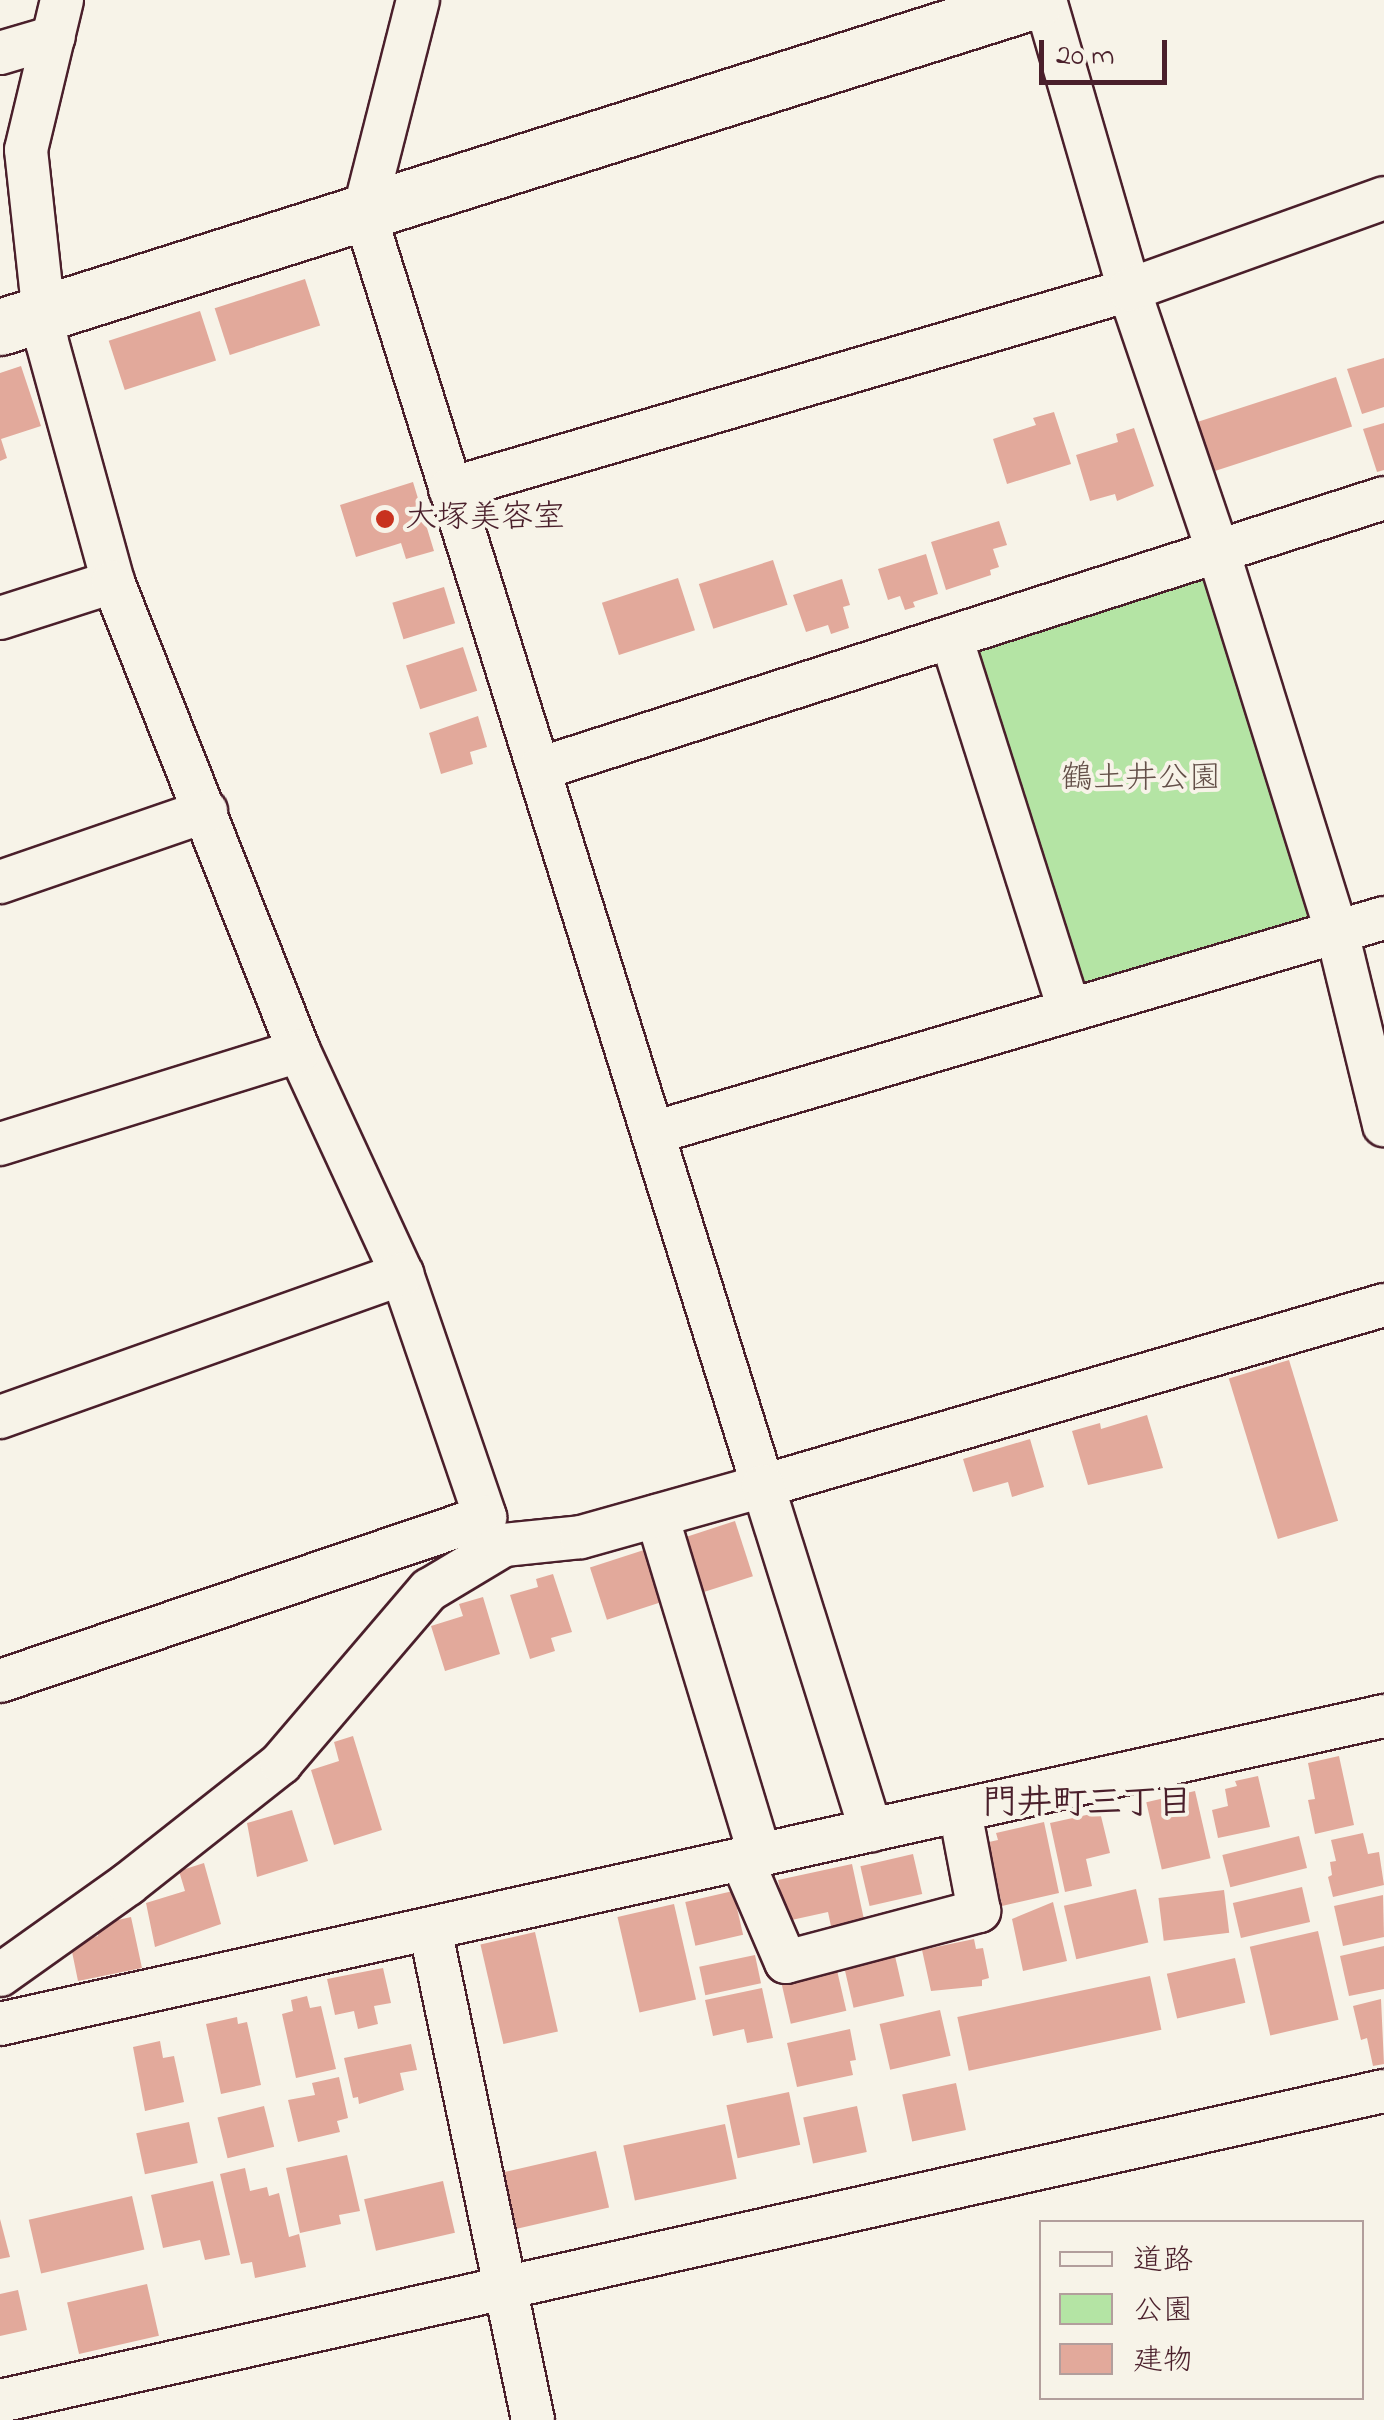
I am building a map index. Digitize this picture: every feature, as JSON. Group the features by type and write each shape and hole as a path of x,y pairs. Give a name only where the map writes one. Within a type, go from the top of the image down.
{"street":[{"path":"418,0 364,212 871,1830"},
{"path":"21,321 1036,0"},
{"path":"1046,0 1129,290 1218,552 1337,932 1384,1125"},
{"path":"0,53 58,18"},
{"path":"58,18 26,150 21,321 113,582 299,1050 402,1274 494,1531"},
{"path":"450,489 1129,290 1384,198"},
{"path":"539,769 1384,498"},
{"path":"0,618 113,582"},
{"path":"951,637 1070,1010"},
{"path":"0,882 206,811"},
{"path":"653,1133 1384,918"},
{"path":"0,1144 299,1050"},
{"path":"0,1417 402,1274"},
{"path":"0,1681 494,1531 581,1537 1384,1306"},
{"path":"657,1516 751,1857 786,1962 978,1911 960,1811"},
{"path":"0,1974 128,1884 281,1763 429,1590 494,1531"},
{"path":"0,2024 1384,1716"},
{"path":"430,1928 533,2420"},
{"path":"0,2402 1384,2092"}],"green space":[{"name":"鶴土井公園","path":"1206,572 1317,913 1080,990 969,649"}],"building":[{"path":"305,279 320,326 230,355 215,308"},
{"path":"200,311 216,360 125,390 109,341"},
{"path":"1384,358 1384,407 1362,414 1347,369"},
{"path":"21,366 41,426 1,439 7,458 0,461 0,373"},
{"path":"1336,377 1352,426 1214,471 1198,422"},
{"path":"1054,412 1071,464 1007,484 993,439 1036,425 1033,418"},
{"path":"1384,423 1384,470 1377,472 1363,429"},
{"path":"1134,428 1154,486 1117,501 1115,494 1090,501 1076,455 1118,442 1116,434"},
{"path":"413,482 434,551 406,559 401,543 356,557 340,505"},
{"path":"999,521 1007,545 993,549 999,567 990,570 991,575 946,590 931,542"},
{"path":"926,554 938,594 913,602 915,607 905,610 900,596 888,600 878,569"},
{"path":"773,560 788,605 713,629 699,584"},
{"path":"678,578 695,630 619,655 602,603"},
{"path":"842,579 850,605 843,607 849,628 831,634 828,625 806,632 793,595"},
{"path":"444,587 455,623 403,639 392,603"},
{"path":"463,647 477,691 420,709 406,666"},
{"path":"478,716 487,747 470,752 473,764 441,774 429,733"},
{"path":"1289,1360 1338,1521 1278,1539 1229,1378"},
{"path":"1147,1415 1163,1468 1088,1485 1072,1431 1100,1423 1101,1429"},
{"path":"1030,1439 1044,1487 1012,1497 1008,1482 973,1492 963,1459"},
{"path":"735,1521 753,1576 702,1593 684,1538"},
{"path":"647,1549 664,1601 607,1620 590,1568"},
{"path":"553,1574 572,1632 551,1638 555,1651 530,1659 510,1595 538,1587 536,1579"},
{"path":"483,1597 500,1654 445,1671 431,1626 463,1616 459,1604"},
{"path":"353,1736 382,1830 334,1845 311,1770 339,1761 334,1742"},
{"path":"1339,1756 1354,1825 1315,1834 1308,1800 1315,1799 1308,1763"},
{"path":"1258,1776 1270,1827 1218,1838 1212,1810 1228,1806 1225,1789 1237,1786 1235,1781"},
{"path":"1195,1791 1211,1858 1162,1869 1146,1802"},
{"path":"292,1810 308,1861 257,1877 247,1823"},
{"path":"1100,1812 1110,1853 1086,1859 1092,1886 1065,1892 1050,1823"},
{"path":"1044,1822 1059,1893 1002,1906 989,1842 998,1840 996,1833"},
{"path":"1363,1833 1368,1854 1379,1852 1384,1885 1333,1897 1328,1877 1332,1875 1330,1862 1336,1861 1331,1840"},
{"path":"1299,1836 1307,1868 1230,1887 1222,1855"},
{"path":"913,1854 922,1894 870,1906 860,1866"},
{"path":"204,1863 221,1924 155,1947 146,1903 185,1891 179,1871"},
{"path":"852,1864 865,1924 832,1931 828,1912 787,1921 778,1880"},
{"path":"1302,1887 1310,1922 1241,1938 1233,1903"},
{"path":"1136,1889 1148,1943 1076,1959 1064,1906"},
{"path":"1224,1890 1229,1933 1164,1941 1158,1898"},
{"path":"733,1891 743,1935 695,1946 685,1902"},
{"path":"1383,1895 1384,1937 1343,1946 1334,1906"},
{"path":"1053,1902 1067,1961 1023,1971 1012,1919"},
{"path":"674,1904 696,1999 640,2013 617,1917"},
{"path":"131,1917 142,1968 78,1981 70,1942 98,1936 96,1925"},
{"path":"1318,1931 1338,2020 1270,2035 1250,1947"},
{"path":"535,1932 558,2031 503,2044 480,1945"},
{"path":"974,1939 976,1949 983,1948 989,1978 982,1980 982,1986 931,1991 922,1950"},
{"path":"1384,1946 1384,1989 1349,1996 1340,1956"},
{"path":"755,1955 761,1983 705,1995 699,1967"},
{"path":"895,1956 904,1996 854,2008 844,1968"},
{"path":"1235,1958 1245,2003 1177,2019 1167,1974"},
{"path":"836,1966 846,2011 791,2024 780,1979"},
{"path":"383,1968 391,2003 374,2006 378,2024 358,2029 354,2011 335,2015 327,1979"},
{"path":"1150,1976 1161,2030 969,2071 957,2017"},
{"path":"762,1988 773,2038 747,2043 744,2029 713,2036 705,2000"},
{"path":"307,1996 310,2008 321,2006 336,2069 296,2078 282,2014 293,2011 291,2000"},
{"path":"1381,1999 1384,2064 1373,2066 1367,2038 1361,2040 1353,2006"},
{"path":"940,2010 951,2056 890,2070 880,2024"},
{"path":"237,2017 238,2024 247,2022 261,2085 221,2094 206,2024"},
{"path":"850,2029 856,2060 850,2061 853,2075 797,2087 787,2043"},
{"path":"160,2041 163,2058 174,2056 184,2102 145,2111 133,2047"},
{"path":"411,2044 417,2070 400,2073 404,2090 359,2104 358,2097 353,2098 344,2058"},
{"path":"339,2077 348,2118 337,2121 340,2132 298,2142 288,2100 315,2095 312,2083"},
{"path":"956,2083 966,2130 912,2141 902,2094"},
{"path":"789,2092 800,2145 738,2158 726,2105"},
{"path":"264,2106 274,2147 228,2158 217,2118"},
{"path":"857,2106 867,2152 813,2163 803,2117"},
{"path":"189,2122 198,2163 145,2174 136,2133"},
{"path":"725,2124 737,2179 635,2200 623,2146"},
{"path":"596,2151 609,2208 513,2230 500,2173"},
{"path":"347,2155 360,2211 339,2215 341,2224 300,2233 286,2168"},
{"path":"245,2168 250,2191 267,2187 269,2196 279,2193 289,2237 299,2234 306,2267 255,2278 252,2262 241,2264 220,2174"},
{"path":"213,2181 230,2255 205,2260 200,2240 163,2248 151,2195"},
{"path":"443,2181 455,2233 376,2251 364,2199"},
{"path":"132,2196 144,2250 41,2273 29,2220"},
{"path":"0,2219 10,2257 0,2259"},
{"path":"147,2284 159,2336 79,2354 67,2302"},
{"path":"18,2290 27,2330 0,2336 0,2294"}],"place":[{"name":"大塚美容室","path":"385,519"}],"district":[{"name":"門井町三丁目","path":"1087,1805"}]}
